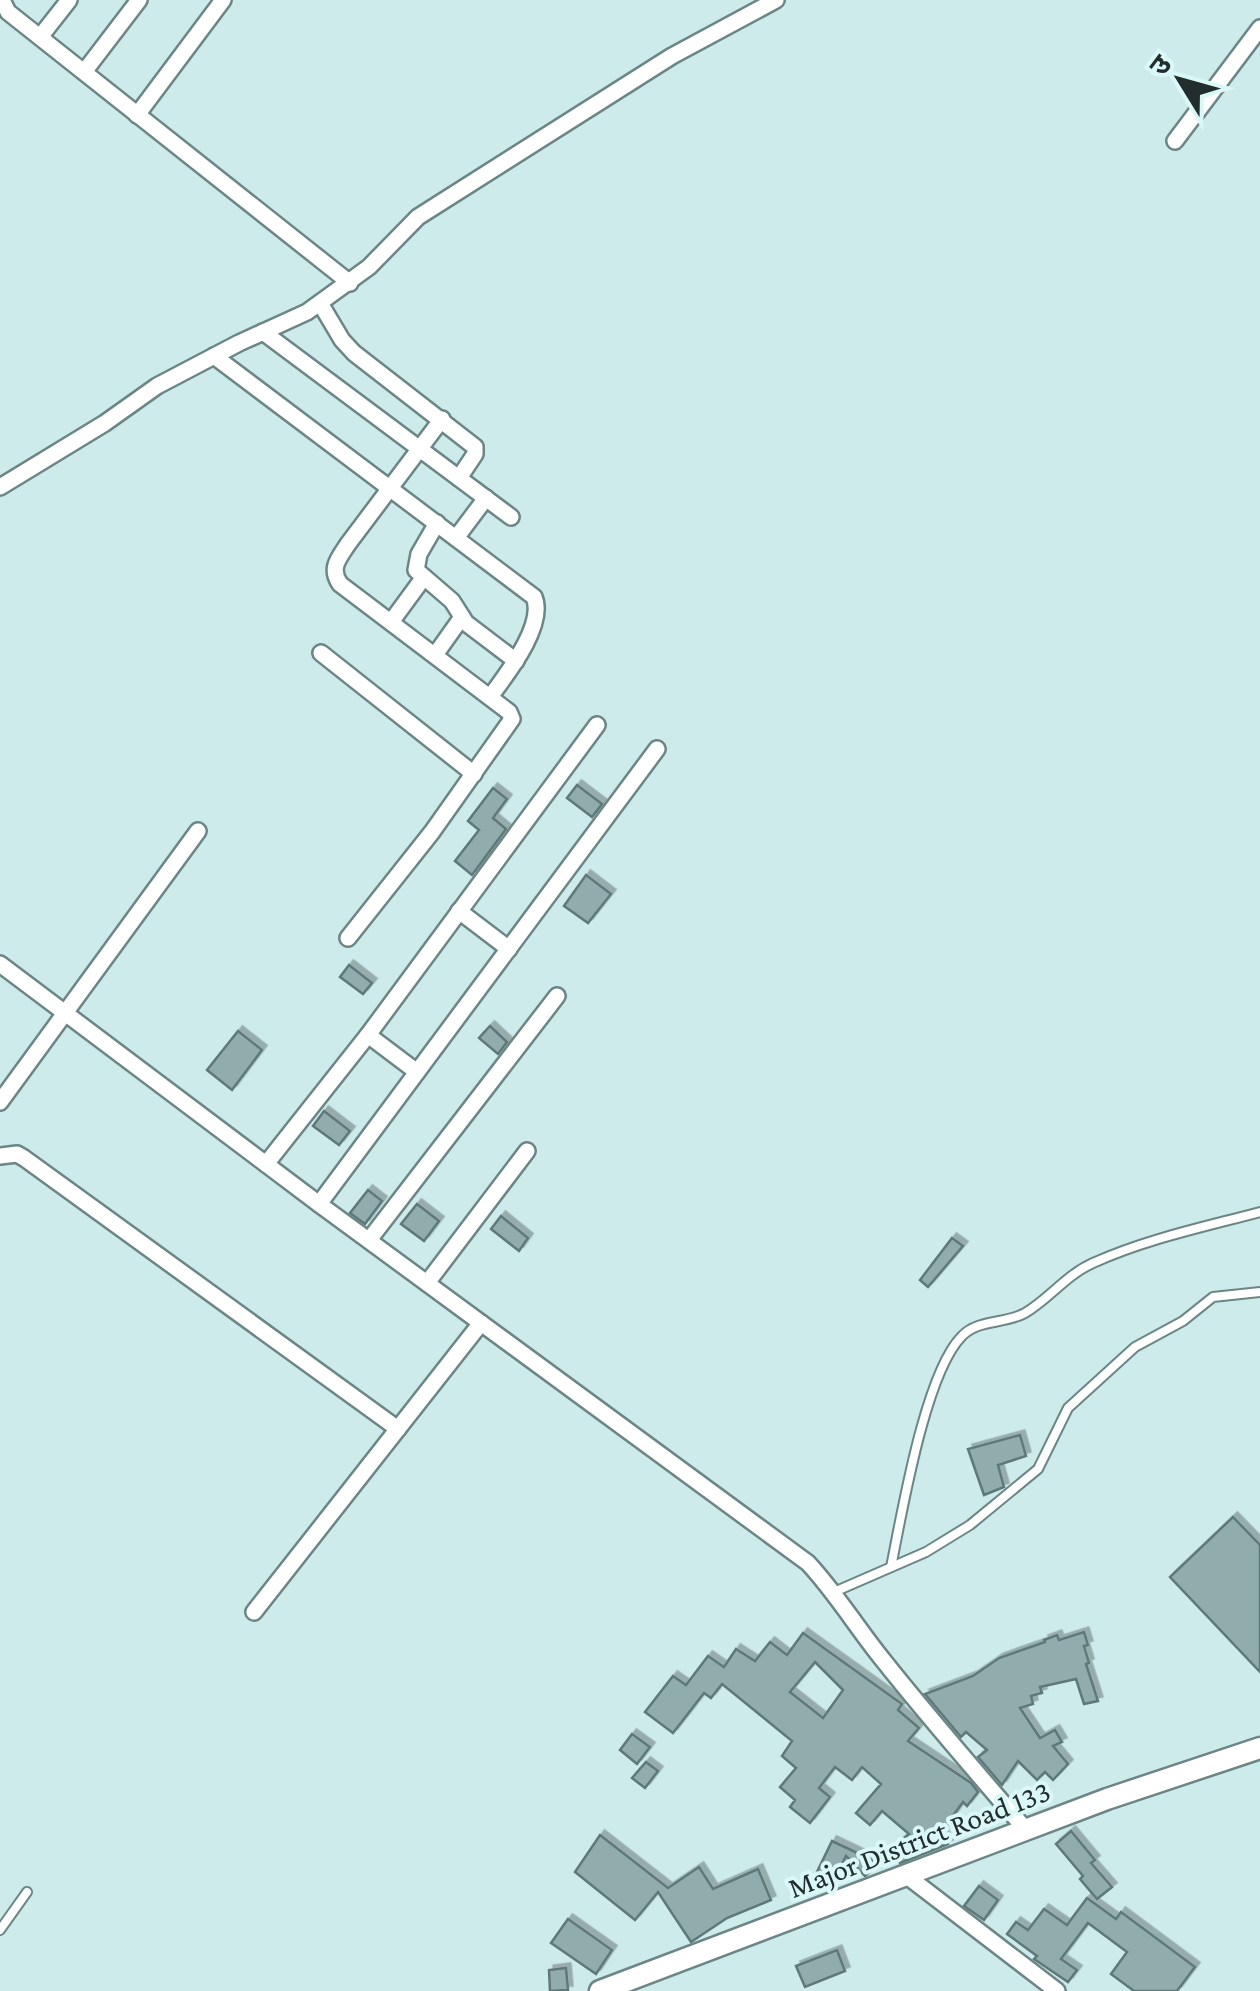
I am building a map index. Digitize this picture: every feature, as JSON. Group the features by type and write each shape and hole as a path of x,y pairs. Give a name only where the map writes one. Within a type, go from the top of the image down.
{"main road":[{"name":"Major District Road 133","path":"600,1991 1107,1799 1260,1748"}],"street":[{"path":"2,0 8,12 350,282"},
{"path":"40,37 69,0"},
{"path":"84,72 138,0"},
{"path":"136,115 223,0"},
{"path":"0,488 158,386 320,303 350,282 418,218 672,56 776,0"},
{"path":"1175,142 1260,28"},
{"path":"320,303 354,353 476,447 459,478"},
{"path":"264,332 512,517"},
{"path":"214,356 534,597 537,604 524,648 490,697"},
{"path":"348,938 512,719 510,712 334,576 334,565 442,419"},
{"path":"456,538 486,498"},
{"path":"437,524 416,570 452,601 462,617 516,662"},
{"path":"390,622 424,577"},
{"path":"435,655 462,617"},
{"path":"321,654 474,774"},
{"path":"266,1164 368,1035 596,725"},
{"path":"319,1204 657,749"},
{"path":"0,1102 198,831"},
{"path":"459,911 509,948"},
{"path":"0,964 808,1563 908,1691 1026,1830"},
{"path":"369,1240 557,996"},
{"path":"368,1035 417,1072"},
{"path":"427,1283 527,1151"},
{"path":"0,1156 17,1154 24,1158 398,1429"},
{"path":"254,1612 481,1323"},
{"path":"907,1876 1057,1991"}],"lane":[{"path":"891,1568 927,1414 939,1376 962,1335 972,1328 1025,1313 1090,1264 1142,1244 1260,1212"},
{"path":"834,1592 950,1540 1038,1469 1068,1408 1135,1346 1183,1321 1213,1297 1260,1292"},
{"path":"0,1930 28,1892"}],"building":[{"path":"577,785 602,804 592,817 567,798"},
{"path":"493,788 507,799 493,818 506,829 472,875 455,861 479,830 468,821"},
{"path":"586,875 611,894 588,923 564,906"},
{"path":"349,965 372,983 363,994 340,977"},
{"path":"490,1026 507,1042 498,1054 479,1038"},
{"path":"238,1031 262,1050 232,1090 207,1070"},
{"path":"324,1111 350,1131 339,1145 313,1126"},
{"path":"368,1190 382,1201 365,1224 350,1213"},
{"path":"417,1204 439,1221 424,1241 401,1224"},
{"path":"501,1216 528,1238 519,1251 491,1229"},
{"path":"952,1238 963,1246 928,1287 920,1280"},
{"path":"1020,1435 1026,1456 998,1465 1004,1487 984,1495 968,1449"},
{"path":"1233,1517 1260,1545 1260,1672 1170,1577"},
{"path":"1084,1632 1088,1645 1084,1646 1089,1663 1086,1664 1098,1701 1084,1704 1076,1679 1040,1687 1042,1693 1031,1696 1033,1704 1020,1708 1040,1738 1055,1730 1062,1742 1053,1746 1068,1764 1053,1780 1045,1772 1037,1780 1018,1761 1002,1785 978,1757 987,1750 966,1732 961,1737 925,1694 973,1676 999,1658 1044,1640"},
{"path":"803,1633 902,1704 898,1710 919,1728 908,1741 971,1783 978,1792 967,1806 963,1802 942,1831 948,1844 900,1863 890,1850 909,1834 882,1811 870,1825 856,1813 881,1784 862,1767 852,1780 835,1767 819,1788 830,1797 810,1823 790,1807 795,1800 780,1787 796,1768 782,1756 792,1741 722,1684 711,1698 704,1693 673,1733 645,1712 673,1676 686,1685 708,1656 724,1667 736,1649 755,1661 770,1642 787,1655","holes":["815,1662 843,1690 823,1718 790,1692"]},
{"path":"632,1734 650,1747 637,1764 620,1750"},
{"path":"646,1762 658,1771 645,1788 632,1778"},
{"path":"1071,1831 1112,1887 1097,1899 1056,1844"},
{"path":"600,1835 668,1888 699,1867 713,1889 758,1869 771,1900 727,1918 691,1942 658,1892 635,1920 575,1872"},
{"path":"832,1841 880,1864 865,1876 846,1856 834,1880 817,1872"},
{"path":"979,1886 998,1900 984,1920 964,1906"},
{"path":"1087,1898 1116,1919 1121,1912 1195,1967 1177,1991 1134,1991 1111,1974 1127,1952 1088,1923 1061,1959 1077,1970 1068,1982 1007,1934 1016,1922 1028,1930 1044,1909 1067,1925"},
{"path":"568,1919 612,1950 596,1974 551,1943"},
{"path":"837,1950 845,1971 805,1987 796,1966"},
{"path":"566,1968 568,1990 550,1991 549,1970"}]}
